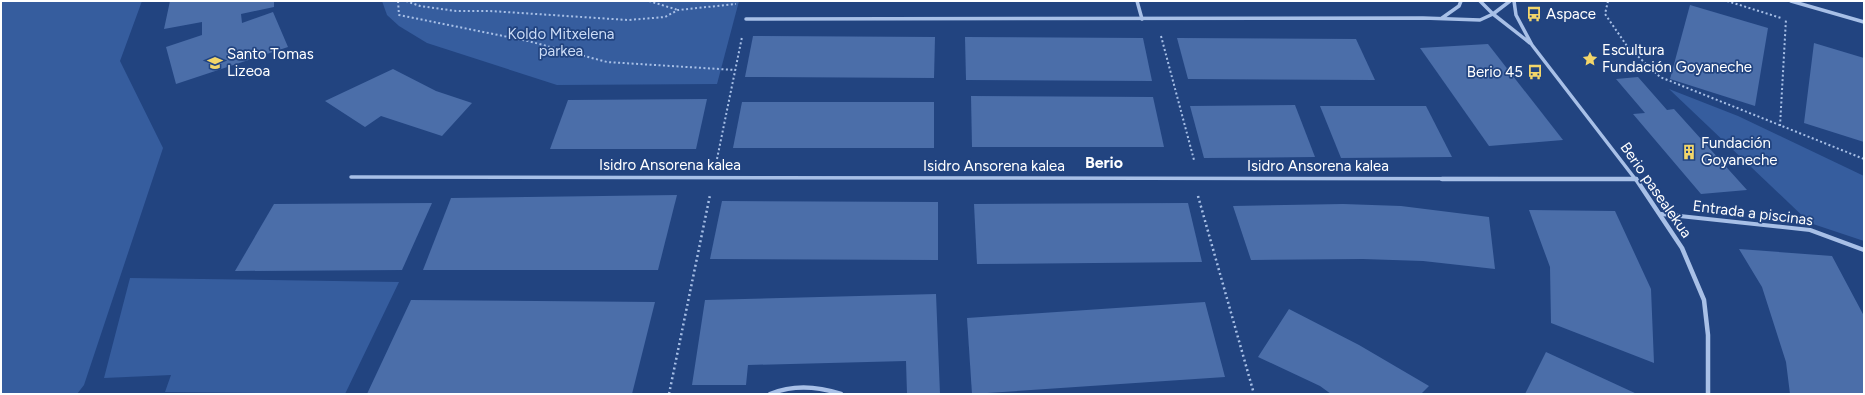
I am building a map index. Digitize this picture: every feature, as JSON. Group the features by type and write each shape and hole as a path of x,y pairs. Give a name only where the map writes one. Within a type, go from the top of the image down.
{"street":[{"path":"1137,1 1142,19"},
{"path":"1442,18 1459,6 1461,1"},
{"name":"Berio pasealekua","path":"1480,1 1493,14 1532,45"},
{"path":"746,19 1442,18 1480,20 1493,14 1510,1"},
{"name":"Berio pasealekua","path":"1514,1 1516,15 1532,45 1636,179 1682,248 1704,300 1708,335 1708,394"},
{"path":"1791,1 1864,22"},
{"name":"Isidro Ansorena kalea","path":"351,177 1636,179"},
{"name":"Entrada a piscinas","path":"1660,214 1810,230 1864,250"},
{"path":"770,394 777,390 801,386 824,388 841,394"}],"path":[{"path":"398,1 399,14 528,41 607,62 735,70"},
{"path":"406,1 420,6 456,11 490,11 628,20 665,17 678,10"},
{"path":"649,1 678,10 749,4 717,161"},
{"path":"1608,1 1605,14 1627,46 1660,77 1864,159"},
{"path":"1780,126 1786,19"},
{"path":"1160,33 1194,160"},
{"path":"1196,189 1254,394"},
{"path":"669,394 711,190"}],"green space":[{"path":"1,1 142,1 120,61 163,148 84,385 77,394 1,394"},
{"name":"Koldo Mitxelena parkea","path":"382,1 739,1 717,84 557,85 427,43 399,26 387,15"},
{"path":"1669,89 1738,116 1864,176 1864,241 1810,223"},
{"path":"130,278 399,282 345,394 165,392 171,375 104,378"}],"building":[{"path":"170,1 274,1 274,7 241,14 242,23 273,12 288,47 176,84 166,47 202,35 202,22 164,29"},
{"path":"1690,5 1768,28 1755,106 1670,79"},
{"path":"753,36 935,37 934,78 745,77"},
{"path":"965,37 1143,38 1152,81 966,80"},
{"path":"1177,38 1356,39 1375,80 1188,79"},
{"path":"1814,43 1864,58 1864,142 1804,123"},
{"path":"1488,44 1563,140 1489,146 1420,48"},
{"path":"393,69 436,91 472,103 442,136 381,116 365,127 325,101"},
{"name":"Fundación Goyaneche","path":"1638,77 1667,110 1674,109 1747,190 1701,194 1633,114 1645,113 1616,79"},
{"path":"971,96 1153,97 1164,147 972,147"},
{"path":"707,99 696,149 550,149 568,100"},
{"path":"742,102 934,102 934,148 733,148"},
{"path":"1295,105 1315,157 1204,158 1190,106"},
{"path":"1320,106 1426,106 1452,157 1341,158"},
{"path":"677,195 658,270 423,270 451,198"},
{"path":"722,201 938,202 938,260 710,259"},
{"path":"432,203 402,270 235,271 274,204"},
{"path":"1188,203 1202,262 977,264 974,204"},
{"path":"1343,204 1401,206 1489,217 1495,269 1423,261 1363,259 1251,260 1233,206"},
{"path":"1529,210 1615,211 1651,289 1654,363 1551,323 1550,267"},
{"path":"1739,249 1832,256 1864,316 1864,394 1790,394 1786,362 1762,287"},
{"path":"936,294 940,394 907,394 906,361 748,365 746,385 692,385 705,300"},
{"path":"411,300 655,302 632,394 367,394"},
{"path":"1205,302 1225,377 972,394 967,318"},
{"path":"1289,309 1359,345 1429,386 1421,394 1331,394 1320,386 1258,357"},
{"path":"1546,352 1637,394 1525,394"}],"place":[{"name":"Aspace","path":"1534,14"},
{"name":"Escultura Fundación Goyaneche","path":"1590,59"},
{"name":"Santo Tomas Lizeoa","path":"215,63"},
{"name":"Berio 45","path":"1535,72"},
{"name":"Fundación Goyaneche","path":"1689,152"}],"district":[{"name":"Berio","path":"1104,162"}]}
